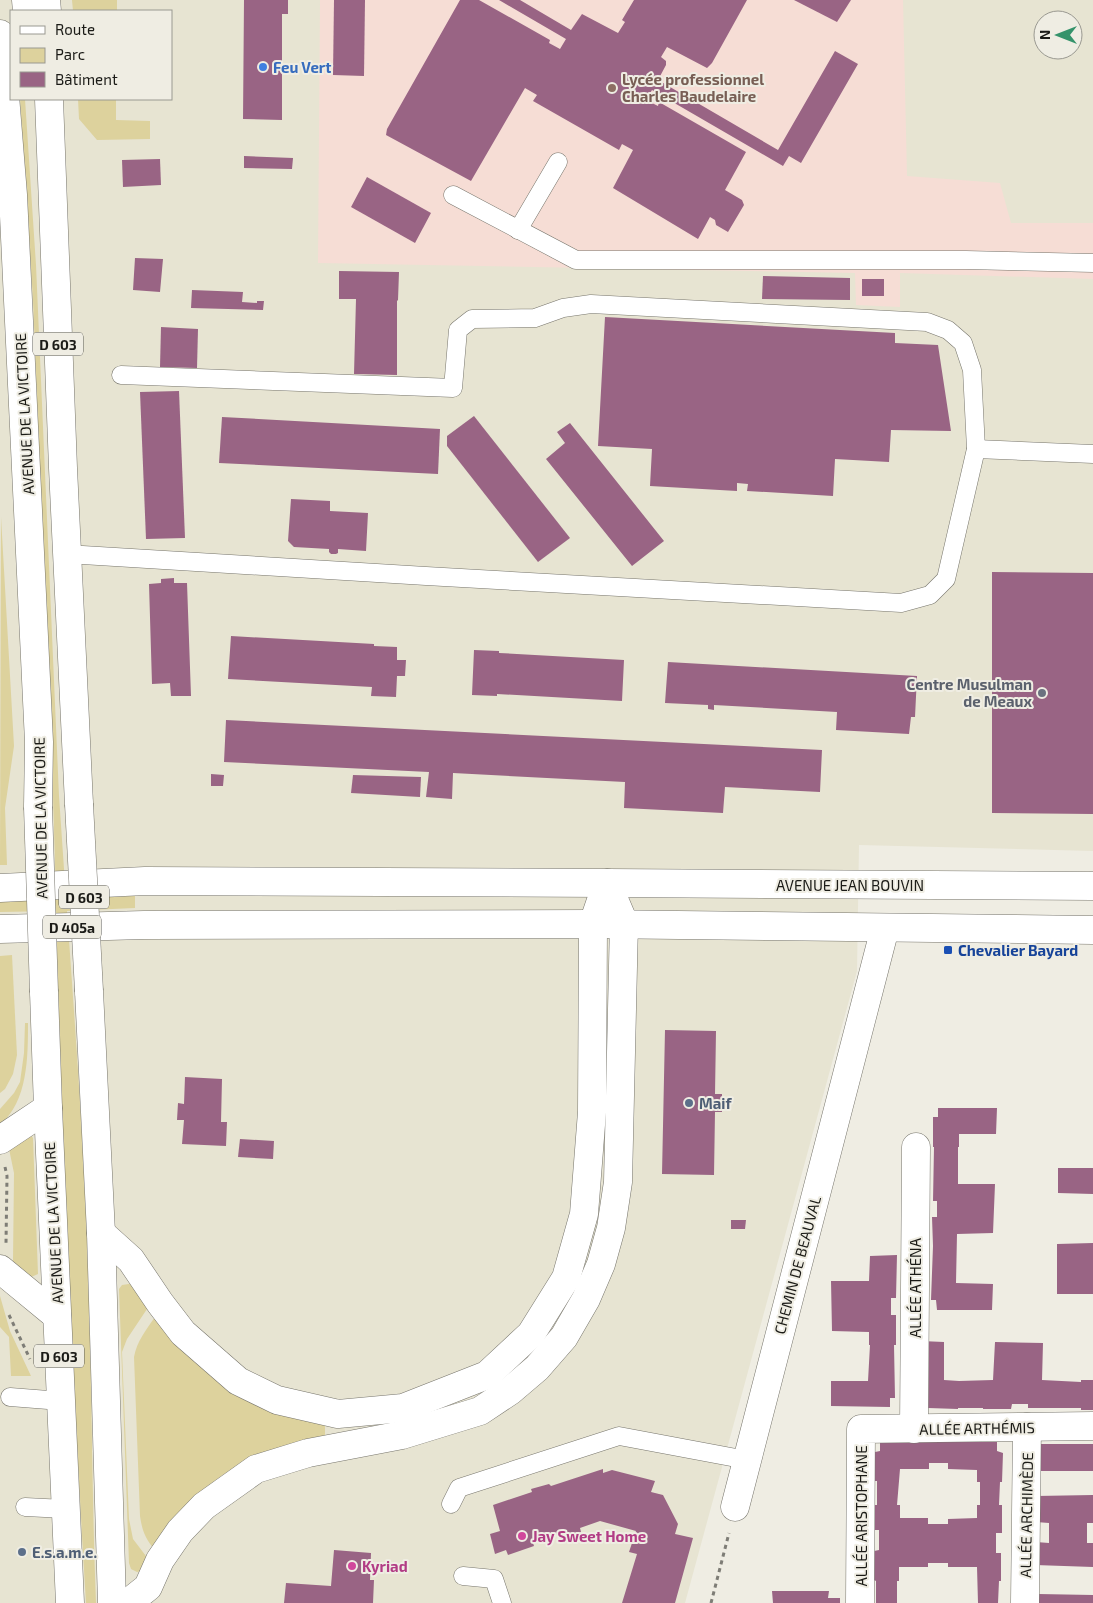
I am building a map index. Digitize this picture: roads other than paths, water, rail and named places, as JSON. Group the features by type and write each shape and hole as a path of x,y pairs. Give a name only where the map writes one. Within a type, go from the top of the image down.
{"main road":[{"name":"AVENUE DE LA VICTOIRE","path":"0,34 13,195 39,742 38,807 48,1108 70,1603"},
{"path":"41,100 50,134"},
{"name":"D 603","path":"49,100 66,554 101,1233 112,1603"},
{"path":"0,256 13,195"},
{"name":"AVENUE JEAN BOUVIN","path":"0,888 145,881 1090,884"},
{"path":"128,1603 148,1587 160,1560 180,1531 204,1506 256,1469 308,1453 402,1435 480,1411 510,1391 537,1368 564,1337 586,1299 601,1264 611,1228 618,1182 624,923 607,883"},
{"path":"101,1233 131,1260 183,1333 238,1381 277,1400 338,1414 403,1408 487,1375 531,1334 566,1278 584,1214 592,1112 593,924 607,883"},
{"path":"593,924 1093,930"},
{"name":"D 405a","path":"0,929 144,925 593,924"},
{"name":"CHEMIN DE BEAUVAL","path":"735,1507 885,928"},
{"path":"3,1153 48,1108"},
{"name":"ALLÉE ATHÉNA","path":"914,1428 916,1147"},
{"path":"3,1258 57,1316"},
{"name":"ALLÉE ARTHÉMIS","path":"861,1429 1093,1426"},
{"name":"ALLÉE ARCHIMÈDE","path":"1024,1603 1027,1427"},
{"name":"ALLÉE ARISTOPHANE","path":"860,1603 861,1429"}],"lane":[{"path":"518,230 558,162"},
{"path":"453,195 576,260 966,260 1093,263"},
{"path":"66,554 901,603 930,595 946,579 976,449 972,370 963,343 948,330 927,322 591,304 563,308 535,318 472,319 458,330 453,388 120,375"},
{"path":"976,449 1093,454"},
{"path":"10,1397 61,1400"},
{"path":"451,1504 459,1488 619,1436 747,1460"},
{"path":"25,1507 66,1509"},
{"path":"463,1576 494,1579 502,1603"}],"place":[{"name":"Feu Vert","path":"263,67"},
{"name":"Lycée professionnel Charles Baudelaire","path":"612,88"},
{"name":"Centre Musulman de Meaux","path":"1042,693"},
{"name":"Chevalier Bayard","path":"948,950"},
{"name":"Maif","path":"689,1103"},
{"name":"Jay Sweet Home","path":"522,1536"},
{"name":"E.s.a.m.e.","path":"22,1552"},
{"name":"Kyriad","path":"352,1566"}]}
